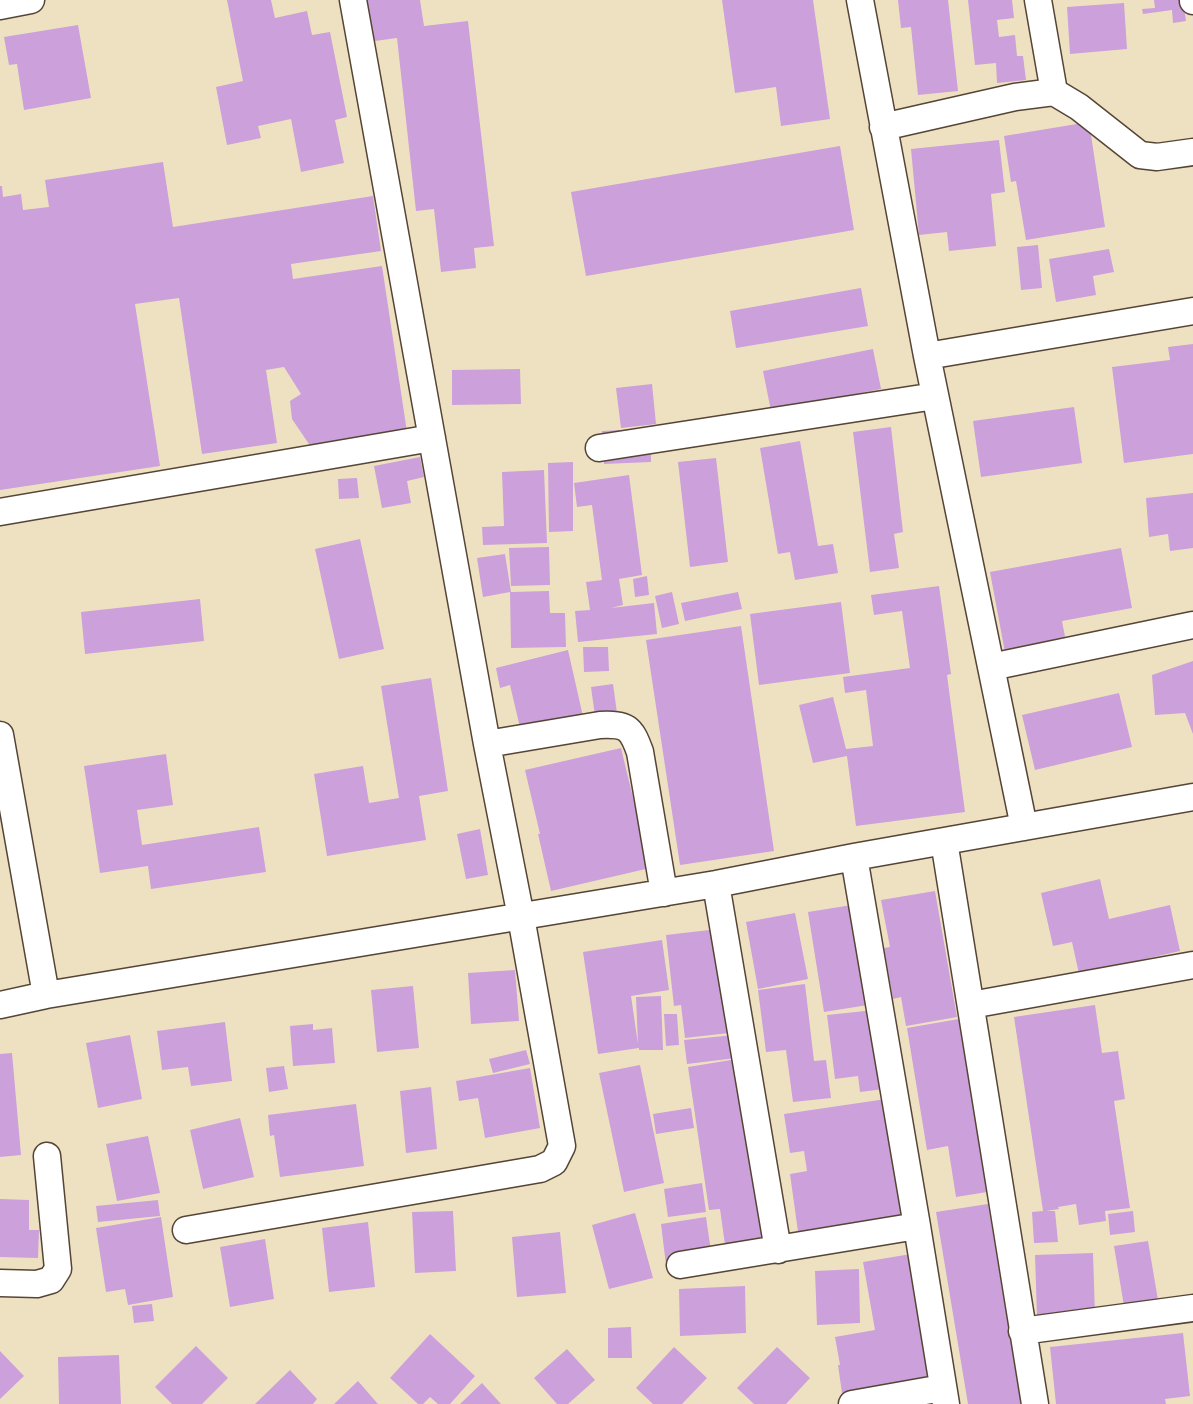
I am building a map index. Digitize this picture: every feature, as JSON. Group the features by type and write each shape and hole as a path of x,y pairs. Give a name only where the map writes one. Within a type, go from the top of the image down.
{"street":[{"path":"0,6 31,0"},
{"path":"186,1230 540,1169 554,1162 562,1146 353,0"},
{"path":"860,0 927,356 1024,827"},
{"path":"1038,0 1054,92"},
{"path":"883,127 1015,97 1054,92 1079,107 1140,155 1157,157 1193,152"},
{"path":"927,356 1193,311"},
{"path":"599,448 935,396"},
{"path":"0,512 432,438"},
{"path":"991,667 1193,625"},
{"path":"487,744 600,725 616,724 628,728 640,752 664,892"},
{"path":"0,735 46,995"},
{"path":"0,1004 716,884 1193,797"},
{"path":"944,841 1035,1404"},
{"path":"852,1404 944,1396 854,857"},
{"path":"716,884 778,1250"},
{"path":"971,1005 1193,965"},
{"path":"0,1283 37,1284 51,1280 58,1269 47,1156"},
{"path":"680,1265 917,1226"},
{"path":"1022,1331 1193,1308"}],"building":[{"path":"227,0 271,0 275,18 307,11 312,35 330,32 347,117 335,120 344,163 301,172 291,119 258,126 261,138 227,145 216,87 243,81"},
{"path":"354,0 420,0 424,26 468,21 494,246 474,248 476,268 441,272 434,209 416,211 397,38 360,43"},
{"path":"722,0 813,0 830,119 781,126 776,87 735,93"},
{"path":"898,0 948,0 958,91 918,95 911,27 901,28"},
{"path":"968,0 1012,0 1014,18 997,20 999,37 1015,35 1017,56 1023,56 1026,80 997,83 996,63 975,65"},
{"path":"1154,0 1183,0 1186,21 1173,23 1172,10 1143,14 1142,9 1155,8"},
{"path":"1124,3 1127,49 1070,54 1067,7"},
{"path":"78,25 91,98 24,110 17,64 9,65 4,37"},
{"path":"1089,122 1105,227 1026,240 1016,181 1011,182 1004,136"},
{"path":"999,140 1005,192 991,194 996,246 949,251 947,232 919,235 911,149"},
{"path":"840,146 854,230 586,276 571,192"},
{"path":"163,162 173,227 373,196 381,251 291,264 293,279 382,266 407,432 311,447 292,419 290,401 301,394 284,367 266,370 277,443 202,454 179,298 135,304 160,466 0,490 0,186 3,197 21,194 23,210 49,207 45,180"},
{"path":"1038,245 1042,288 1021,290 1017,247"},
{"path":"1109,249 1114,272 1093,276 1096,295 1056,302 1049,259"},
{"path":"861,288 868,326 736,348 730,311"},
{"path":"1193,344 1193,454 1124,463 1112,367 1170,360 1168,347"},
{"path":"873,349 881,389 771,411 763,371"},
{"path":"520,369 521,404 452,405 452,370"},
{"path":"652,384 656,424 621,428 616,388"},
{"path":"1074,407 1082,463 981,477 973,421"},
{"path":"680,427 651,447 651,462 604,464 602,431"},
{"path":"891,427 903,532 894,534 899,568 870,572 853,432"},
{"path":"800,441 818,546 833,544 838,573 795,580 790,552 778,554 760,448"},
{"path":"420,457 424,477 407,481 411,503 382,508 374,466"},
{"path":"716,458 728,562 690,567 678,462"},
{"path":"573,462 573,531 549,532 548,463"},
{"path":"544,470 547,543 483,545 482,527 504,526 502,472"},
{"path":"629,475 642,575 619,579 623,605 611,608 654,603 657,634 578,642 575,611 590,610 586,582 602,580 592,505 577,507 574,483"},
{"path":"357,478 359,498 339,499 338,479"},
{"path":"1193,493 1193,548 1170,551 1168,534 1149,537 1146,498"},
{"path":"360,539 384,649 339,659 315,549"},
{"path":"549,547 550,585 511,586 509,548"},
{"path":"1121,548 1132,608 1062,621 1070,663 1009,674 990,572"},
{"path":"505,554 511,592 549,591 550,613 565,613 566,647 511,648 510,592 483,597 477,558"},
{"path":"647,576 649,595 635,597 633,579"},
{"path":"939,586 951,674 947,675 965,812 856,826 847,756 813,763 799,705 833,697 846,749 873,746 866,690 845,693 843,677 910,668 902,611 874,615 871,595"},
{"path":"672,592 679,624 662,628 655,596"},
{"path":"738,592 742,609 685,621 681,603"},
{"path":"200,599 204,641 85,654 81,612"},
{"path":"841,602 850,673 759,685 750,614"},
{"path":"741,626 774,851 680,865 646,640"},
{"path":"583,647 608,647 609,671 584,672"},
{"path":"568,650 584,721 522,736 510,685 500,688 496,668"},
{"path":"1193,661 1193,734 1185,713 1155,715 1152,675"},
{"path":"431,678 448,791 419,796 426,840 327,856 314,774 363,766 369,803 399,798 381,686"},
{"path":"613,684 617,713 595,716 591,687"},
{"path":"1119,693 1132,747 1035,770 1022,715"},
{"path":"621,748 650,868 551,891 525,770"},
{"path":"166,754 173,805 137,810 142,845 259,827 266,872 151,889 148,866 100,873 84,766"},
{"path":"480,829 488,875 466,879 457,834"},
{"path":"1100,879 1109,919 1170,905 1180,951 1079,974 1072,942 1053,946 1041,893"},
{"path":"935,891 957,1017 906,1026 901,997 893,999 884,948 890,947 881,900"},
{"path":"852,905 868,1005 824,1012 808,912"},
{"path":"795,913 808,979 758,989 746,922"},
{"path":"718,929 729,1033 685,1038 681,1005 674,1006 666,935"},
{"path":"662,940 669,990 631,996 638,1044 636,997 661,996 663,1050 639,1048 598,1054 583,952"},
{"path":"515,970 519,1021 471,1024 468,973"},
{"path":"805,984 814,1061 826,1060 831,1098 793,1102 786,1050 766,1052 758,990"},
{"path":"413,986 419,1048 377,1052 371,990"},
{"path":"1095,1005 1102,1053 1118,1051 1125,1099 1114,1101 1130,1208 1105,1211 1106,1221 1079,1225 1076,1204 1046,1211 1055,1211 1058,1242 1034,1243 1032,1212 1043,1211 1014,1017"},
{"path":"875,1010 884,1089 860,1092 858,1076 835,1079 827,1015"},
{"path":"664,1014 677,1014 679,1045 666,1046"},
{"path":"959,1019 987,1192 956,1197 948,1146 927,1150 907,1028"},
{"path":"225,1022 232,1081 191,1086 188,1067 162,1070 157,1031"},
{"path":"313,1024 313,1030 332,1028 335,1063 293,1066 290,1026"},
{"path":"130,1035 142,1099 98,1108 86,1043"},
{"path":"734,1035 736,1058 687,1064 684,1040"},
{"path":"526,1050 530,1064 493,1073 489,1059"},
{"path":"12,1053 21,1155 0,1157 0,1054"},
{"path":"737,1059 765,1246 726,1252 720,1209 709,1210 688,1067"},
{"path":"640,1065 664,1183 624,1192 599,1073"},
{"path":"284,1066 288,1089 269,1092 266,1068"},
{"path":"530,1068 540,1128 485,1138 478,1098 459,1101 456,1081"},
{"path":"431,1087 437,1149 406,1153 400,1091"},
{"path":"886,1099 904,1221 799,1239 790,1174 807,1171 804,1151 790,1153 784,1114"},
{"path":"356,1104 364,1166 280,1177 268,1115"},
{"path":"691,1108 694,1128 656,1134 653,1114"},
{"path":"240,1118 254,1177 203,1189 190,1130"},
{"path":"148,1136 160,1193 117,1201 106,1144"},
{"path":"702,1183 706,1212 668,1217 664,1189"},
{"path":"0,1199 29,1200 29,1230 39,1230 38,1258 0,1257"},
{"path":"158,1200 160,1216 98,1222 96,1206"},
{"path":"988,1204 1021,1404 968,1404 936,1212"},
{"path":"453,1211 456,1271 415,1273 412,1212"},
{"path":"1133,1211 1135,1232 1110,1235 1108,1214"},
{"path":"635,1213 653,1278 609,1289 592,1225"},
{"path":"161,1217 173,1297 128,1305 125,1289 106,1292 96,1228"},
{"path":"706,1217 712,1258 666,1265 661,1224"},
{"path":"368,1222 375,1287 329,1292 322,1228"},
{"path":"560,1232 566,1293 517,1297 512,1237"},
{"path":"265,1239 274,1299 230,1307 220,1247"},
{"path":"1148,1241 1158,1300 1124,1306 1114,1246"},
{"path":"1093,1253 1095,1315 1037,1317 1035,1255"},
{"path":"911,1254 932,1378 842,1393 835,1337 875,1330 863,1262"},
{"path":"859,1269 860,1323 817,1325 815,1271"},
{"path":"745,1286 746,1333 680,1336 679,1289"},
{"path":"152,1304 154,1321 134,1323 132,1306"},
{"path":"631,1327 632,1358 608,1358 608,1328"},
{"path":"1183,1333 1190,1396 1165,1399 1166,1404 1056,1404 1050,1347"},
{"path":"430,1334 475,1376 450,1404 438,1404 430,1397 423,1404 418,1404 390,1378"},
{"path":"196,1346 228,1378 202,1404 172,1404 155,1387"},
{"path":"674,1347 707,1378 682,1404 653,1404 636,1388"},
{"path":"777,1347 810,1378 786,1404 754,1404 737,1388"},
{"path":"567,1349 595,1380 568,1404 557,1404 534,1378"},
{"path":"0,1351 24,1376 0,1399"},
{"path":"119,1355 121,1404 59,1404 58,1357"},
{"path":"290,1370 317,1399 313,1404 255,1404"},
{"path":"358,1381 378,1404 334,1404"},
{"path":"482,1383 501,1404 460,1404"}]}
